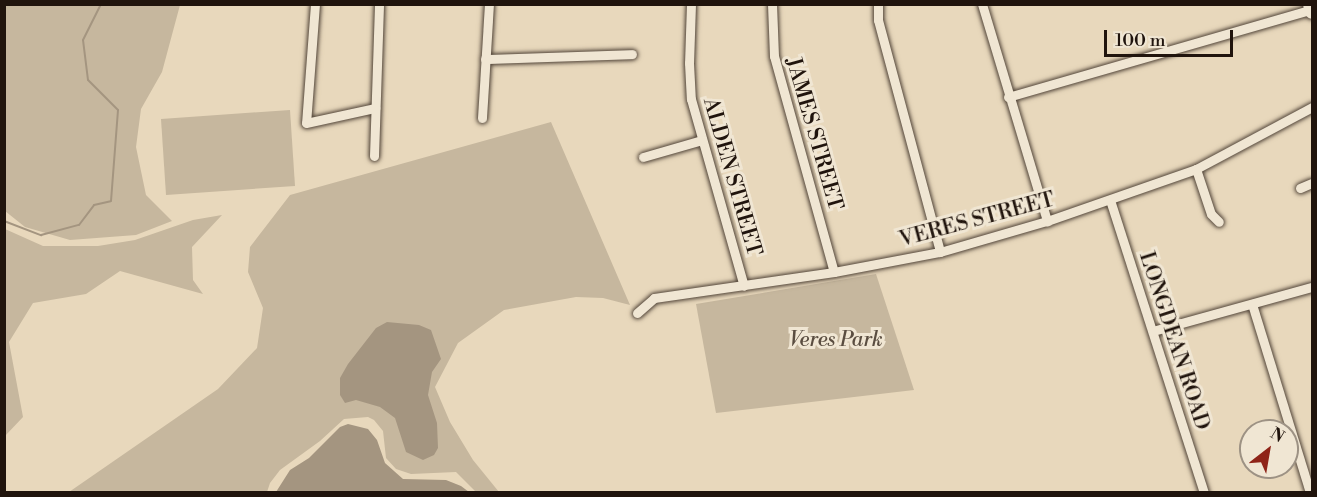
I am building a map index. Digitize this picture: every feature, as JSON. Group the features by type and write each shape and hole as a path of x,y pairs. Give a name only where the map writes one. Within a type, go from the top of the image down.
{"street":[{"path":"315,4 306,123 375,108"},
{"path":"374,156 379,4"},
{"path":"482,118 489,4"},
{"name":"ALDEN STREET","path":"692,4 689,63 691,99 744,286"},
{"name":"JAMES STREET","path":"772,4 774,56 834,272"},
{"path":"878,4 878,20 940,252"},
{"path":"982,4 1047,221"},
{"path":"1008,97 1311,8"},
{"path":"485,59 632,54"},
{"name":"VERES STREET","path":"637,313 654,298 834,272 940,252 1047,221 1196,169 1312,107"},
{"path":"643,157 702,141"},
{"path":"1196,169 1211,214 1219,222"},
{"path":"1300,188 1312,183"},
{"name":"LONGDEAN ROAD","path":"1110,200 1204,492"},
{"path":"1153,331 1312,287"},
{"path":"1252,304 1310,492"}],"green space":[{"path":"4,5 180,5 162,72 141,109 136,147 146,195 172,221 136,235 70,240 25,227 5,211"},
{"path":"290,110 295,186 166,195 161,119"},
{"path":"551,122 630,305 603,298 576,297 504,310 458,343 435,387 450,422 473,460 499,492 476,492 456,472 411,474 396,469 386,458 383,431 374,420 368,417 344,419 320,441 280,470 270,483 267,492 69,492 218,389 257,348 263,308 248,272 250,247 290,195"},
{"path":"222,215 192,247 193,280 203,294 120,271 86,294 33,303 9,342 23,417 5,436 5,229 43,246 98,246 135,240 193,220"},
{"name":"Veres Park","path":"876,274 914,390 716,413 696,304"}],"shaded area":[{"path":"387,322 419,325 431,330 441,359 432,372 428,395 437,423 438,448 434,455 423,460 406,452 395,418 380,407 356,400 345,403 340,395 340,378 348,364 376,328"},
{"path":"348,424 368,429 377,440 385,463 403,479 446,480 469,492 276,492 290,470 309,458 340,427"}],"waterway":[{"path":"4,221 41,235 79,225 94,205 111,201 118,110 88,80 83,40 101,4"}]}
